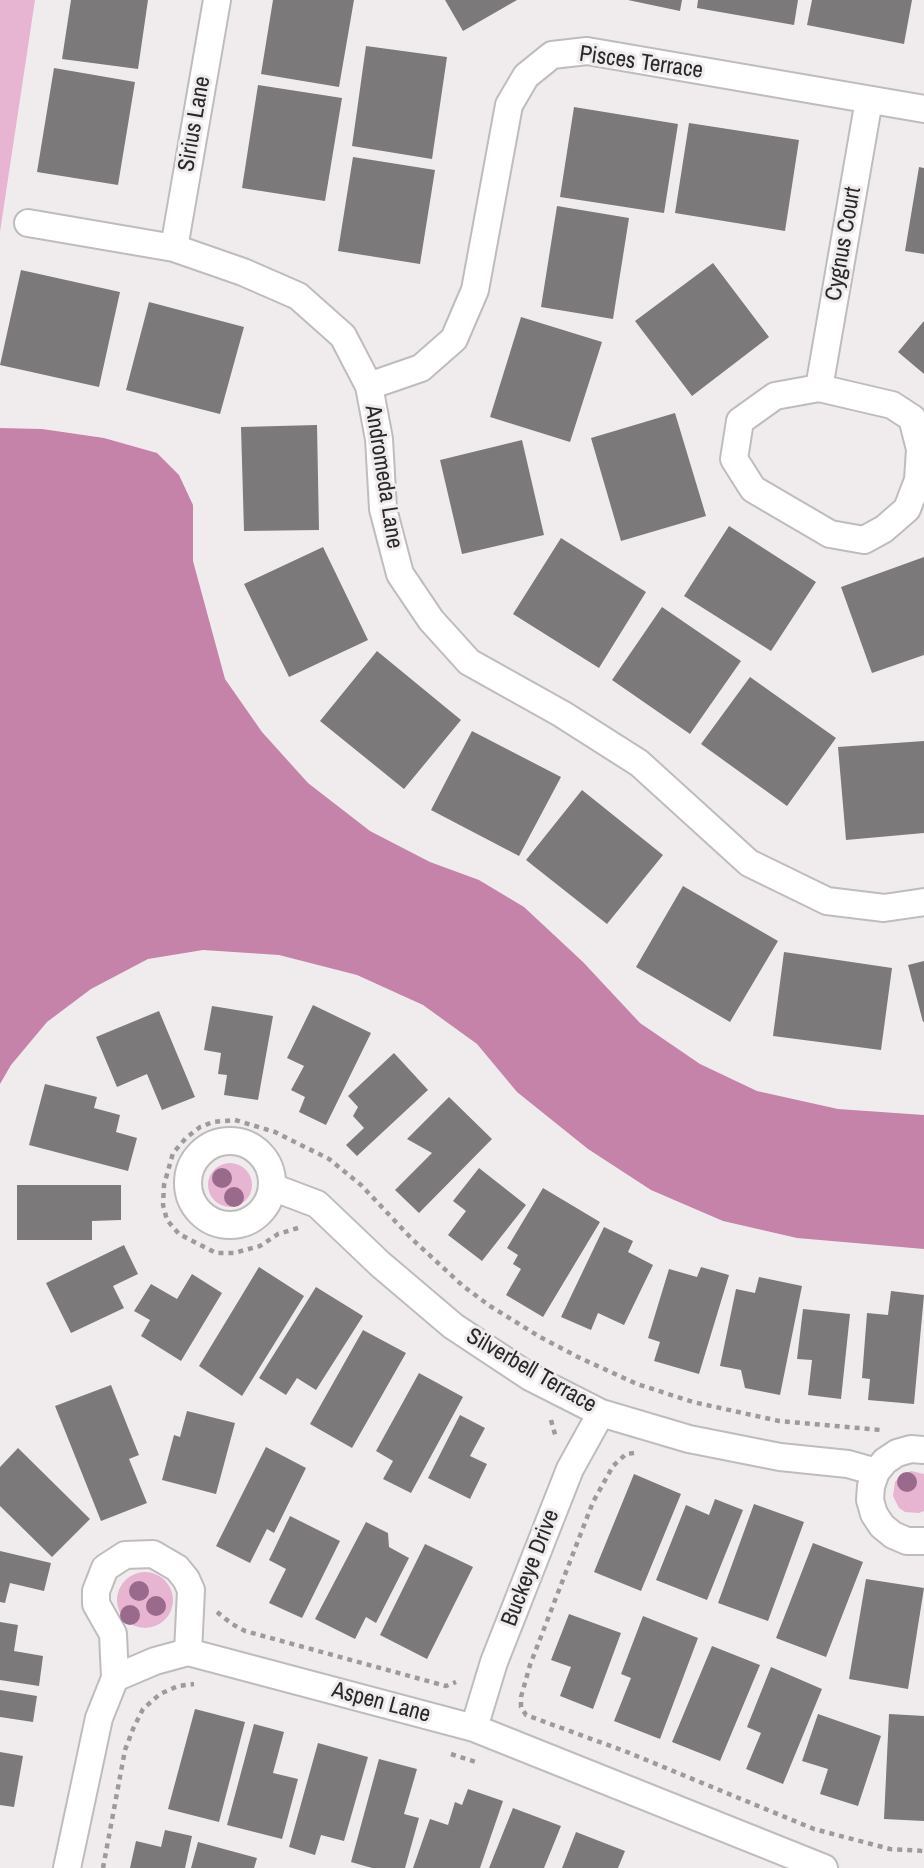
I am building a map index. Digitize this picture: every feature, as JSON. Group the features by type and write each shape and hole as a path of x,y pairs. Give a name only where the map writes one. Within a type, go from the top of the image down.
{"street":[{"name":"Sirius Lane","path":"174,248 217,0"},
{"name":"Pisces Terrace","path":"369,386 421,368 454,339 475,290 509,105 526,76 552,55 587,51 924,109"},
{"name":"Cygnus Court","path":"819,388 869,100"},
{"name":"Andromeda Lane","path":"28,223 174,248 243,272 298,296 343,336 369,386 379,439 383,509 400,574 432,620 469,662 562,714 639,763 749,863 827,901 884,908 924,902"},
{"path":"819,388 892,405 912,418 920,449 918,480 906,509 884,529 864,540 830,534 753,489 734,459 740,421 775,396 819,388"},
{"name":"Silverbell Terrace","path":"272,1187 317,1204 380,1264 453,1326 530,1377 601,1413 689,1439 780,1457 848,1464 876,1472"},
{"name":"Buckeye Drive","path":"474,1728 494,1662 570,1469 601,1413"},
{"path":"924,1450 911,1449 897,1453 885,1461 876,1472 870,1500 882,1527 907,1541 924,1541"},
{"path":"67,1868 99,1718 115,1678 113,1634 96,1604 96,1591 105,1568 125,1555 153,1554 172,1564 186,1579 191,1590 188,1652 155,1661 115,1678"},
{"name":"Aspen Lane","path":"188,1652 474,1728 824,1868"}],"path":[{"path":"301,1227 278,1234 260,1246 234,1253 216,1252 179,1234 167,1220 163,1205 164,1185 173,1153 200,1127 213,1122 235,1120 275,1132 329,1159 361,1185 463,1286 540,1337 580,1358 637,1384 694,1402 779,1421 887,1430"},
{"path":"547,1413 555,1432 553,1447"},
{"path":"641,1451 626,1454 613,1466 593,1502 530,1665 521,1697 521,1707 526,1715 627,1752 814,1829 890,1849 924,1851"},
{"path":"215,1608 219,1615 245,1631 446,1686 455,1685 460,1676"},
{"path":"103,1868 125,1750 144,1709 160,1694 178,1686 204,1684"},
{"path":"441,1751 477,1763"}],"shaded area":[{"path":"0,0 35,0 0,232"},
{"path":"0,428 42,429 104,438 157,453 179,475 193,505 193,561 225,679 262,732 308,783 370,831 430,862 479,880 524,907 583,962 640,1023 700,1064 757,1091 838,1109 924,1115 924,1249 797,1238 723,1221 651,1190 588,1149 517,1092 477,1044 423,1005 357,975 279,955 203,950 148,959 91,989 47,1022 11,1065 0,1084"},
{"path":"230,1163 246,1169 252,1185 246,1201 230,1207 214,1201 208,1185 214,1169"},
{"path":"911,1471 924,1474 924,1511 919,1513 905,1512 899,1508 893,1496 895,1482"},
{"path":"145,1572 160,1577 168,1585 173,1600 168,1615 160,1623 145,1628 130,1623 122,1615 117,1600 122,1585 130,1577"}],"building":[{"path":"71,0 148,0 138,69 62,59"},
{"path":"273,0 354,0 339,87 261,74"},
{"path":"445,0 517,0 463,31"},
{"path":"628,0 682,0 680,11"},
{"path":"698,0 798,0 794,25 697,8"},
{"path":"812,0 912,0 904,44 807,25"},
{"path":"366,46 447,57 432,159 352,146"},
{"path":"54,68 135,82 118,185 37,172"},
{"path":"258,85 342,98 325,201 242,188"},
{"path":"574,107 678,124 664,213 560,197"},
{"path":"689,123 799,140 785,231 675,213"},
{"path":"353,157 435,170 420,264 338,251"},
{"path":"919,167 924,168 924,254 905,251"},
{"path":"557,206 629,218 613,319 541,307"},
{"path":"713,263 769,337 692,396 635,321"},
{"path":"21,270 120,292 99,387 0,365"},
{"path":"149,302 244,327 220,414 126,390"},
{"path":"521,317 602,342 570,442 490,417"},
{"path":"924,321 924,374 898,352"},
{"path":"675,413 706,516 621,541 591,438"},
{"path":"317,425 319,530 244,531 241,427"},
{"path":"522,440 544,535 462,554 440,460"},
{"path":"729,526 816,582 771,651 684,596"},
{"path":"561,538 646,592 599,668 513,614"},
{"path":"323,547 368,640 289,677 244,584"},
{"path":"924,557 924,655 872,673 841,587"},
{"path":"662,607 741,661 690,734 612,680"},
{"path":"377,651 461,720 404,789 320,721"},
{"path":"750,677 836,738 787,806 701,744"},
{"path":"472,731 561,777 519,856 431,810"},
{"path":"924,741 924,833 846,840 838,747"},
{"path":"582,790 663,855 607,924 526,860"},
{"path":"683,886 778,941 730,1022 636,967"},
{"path":"784,952 892,968 881,1050 773,1036"},
{"path":"924,961 924,1021 923,1022 908,965"},
{"path":"313,1005 371,1033 326,1125 299,1112 305,1097 291,1090 304,1066 287,1058"},
{"path":"212,1006 273,1016 258,1100 224,1095 227,1075 218,1074 221,1053 204,1050"},
{"path":"159,1011 195,1097 162,1110 147,1074 117,1087 96,1037"},
{"path":"394,1053 428,1090 357,1156 346,1145 364,1128 353,1116 358,1107 348,1096"},
{"path":"45,1084 97,1097 94,1108 120,1115 116,1132 137,1138 128,1171 29,1145"},
{"path":"449,1097 492,1139 419,1213 395,1190 432,1153 407,1139"},
{"path":"479,1168 526,1205 482,1261 448,1235 466,1211 453,1201"},
{"path":"17,1185 121,1185 121,1220 92,1221 92,1240 17,1240"},
{"path":"543,1188 600,1222 543,1317 506,1295 521,1269 513,1264 518,1255 507,1248"},
{"path":"604,1227 633,1241 628,1252 653,1265 624,1325 598,1313 591,1330 561,1317"},
{"path":"124,1245 138,1274 113,1286 124,1308 71,1333 46,1283"},
{"path":"259,1267 304,1296 242,1396 199,1366"},
{"path":"701,1267 729,1275 699,1374 654,1361 660,1342 648,1338 669,1269 697,1277"},
{"path":"192,1274 222,1293 181,1361 141,1336 150,1320 134,1311 151,1284 177,1299"},
{"path":"759,1277 802,1286 780,1395 745,1388 741,1370 720,1366 736,1289 755,1293"},
{"path":"316,1287 363,1316 316,1390 297,1378 286,1395 259,1378"},
{"path":"891,1291 924,1295 914,1404 868,1400 870,1379 862,1378 867,1313 888,1315"},
{"path":"803,1309 850,1314 841,1399 808,1395 812,1360 797,1359"},
{"path":"363,1330 406,1353 352,1448 310,1424"},
{"path":"419,1373 463,1397 411,1493 383,1479 393,1461 376,1451"},
{"path":"111,1385 139,1455 129,1459 147,1503 101,1521 55,1406"},
{"path":"187,1411 235,1423 216,1494 162,1480 174,1435 180,1437"},
{"path":"460,1415 485,1428 470,1456 487,1464 470,1499 428,1478"},
{"path":"266,1447 306,1468 274,1533 267,1529 250,1563 216,1546"},
{"path":"18,1448 90,1519 52,1557 0,1506 0,1467"},
{"path":"634,1474 681,1494 641,1591 594,1572"},
{"path":"715,1499 743,1510 707,1600 656,1580 686,1505 709,1515"},
{"path":"754,1504 804,1522 768,1621 718,1603"},
{"path":"290,1516 340,1541 302,1618 269,1603 286,1569 269,1560"},
{"path":"366,1522 388,1533 389,1547 409,1558 376,1623 366,1617 355,1639 315,1619"},
{"path":"813,1543 863,1562 826,1657 776,1638"},
{"path":"425,1544 473,1567 427,1659 380,1635"},
{"path":"0,1551 51,1563 44,1591 10,1583 5,1603 0,1602"},
{"path":"866,1579 924,1588 908,1689 849,1679"},
{"path":"569,1614 621,1633 593,1709 560,1696 571,1667 551,1660"},
{"path":"643,1616 698,1638 660,1739 614,1721 631,1678 621,1674"},
{"path":"0,1622 18,1625 14,1651 43,1656 39,1686 0,1680"},
{"path":"712,1646 760,1665 720,1761 672,1742"},
{"path":"771,1667 822,1689 783,1784 746,1769 761,1733 747,1727"},
{"path":"0,1690 37,1696 33,1722 0,1717"},
{"path":"195,1709 245,1722 219,1822 168,1809"},
{"path":"818,1714 881,1736 858,1806 820,1794 828,1769 802,1761"},
{"path":"889,1714 924,1716 924,1821 884,1819"},
{"path":"254,1724 284,1732 273,1773 298,1779 282,1839 227,1825"},
{"path":"318,1743 368,1757 344,1841 321,1835 315,1855 289,1847"},
{"path":"0,1752 23,1756 14,1807 0,1805"},
{"path":"379,1759 417,1769 404,1814 419,1818 405,1868 372,1868 351,1862"},
{"path":"468,1789 503,1801 480,1868 413,1868 430,1819 448,1825 455,1802 462,1805"},
{"path":"513,1808 561,1826 544,1868 489,1868"},
{"path":"165,1830 192,1836 185,1868 130,1868 136,1841 161,1847"},
{"path":"576,1832 625,1851 618,1868 562,1868"},
{"path":"198,1842 257,1858 254,1868 191,1868"}]}
